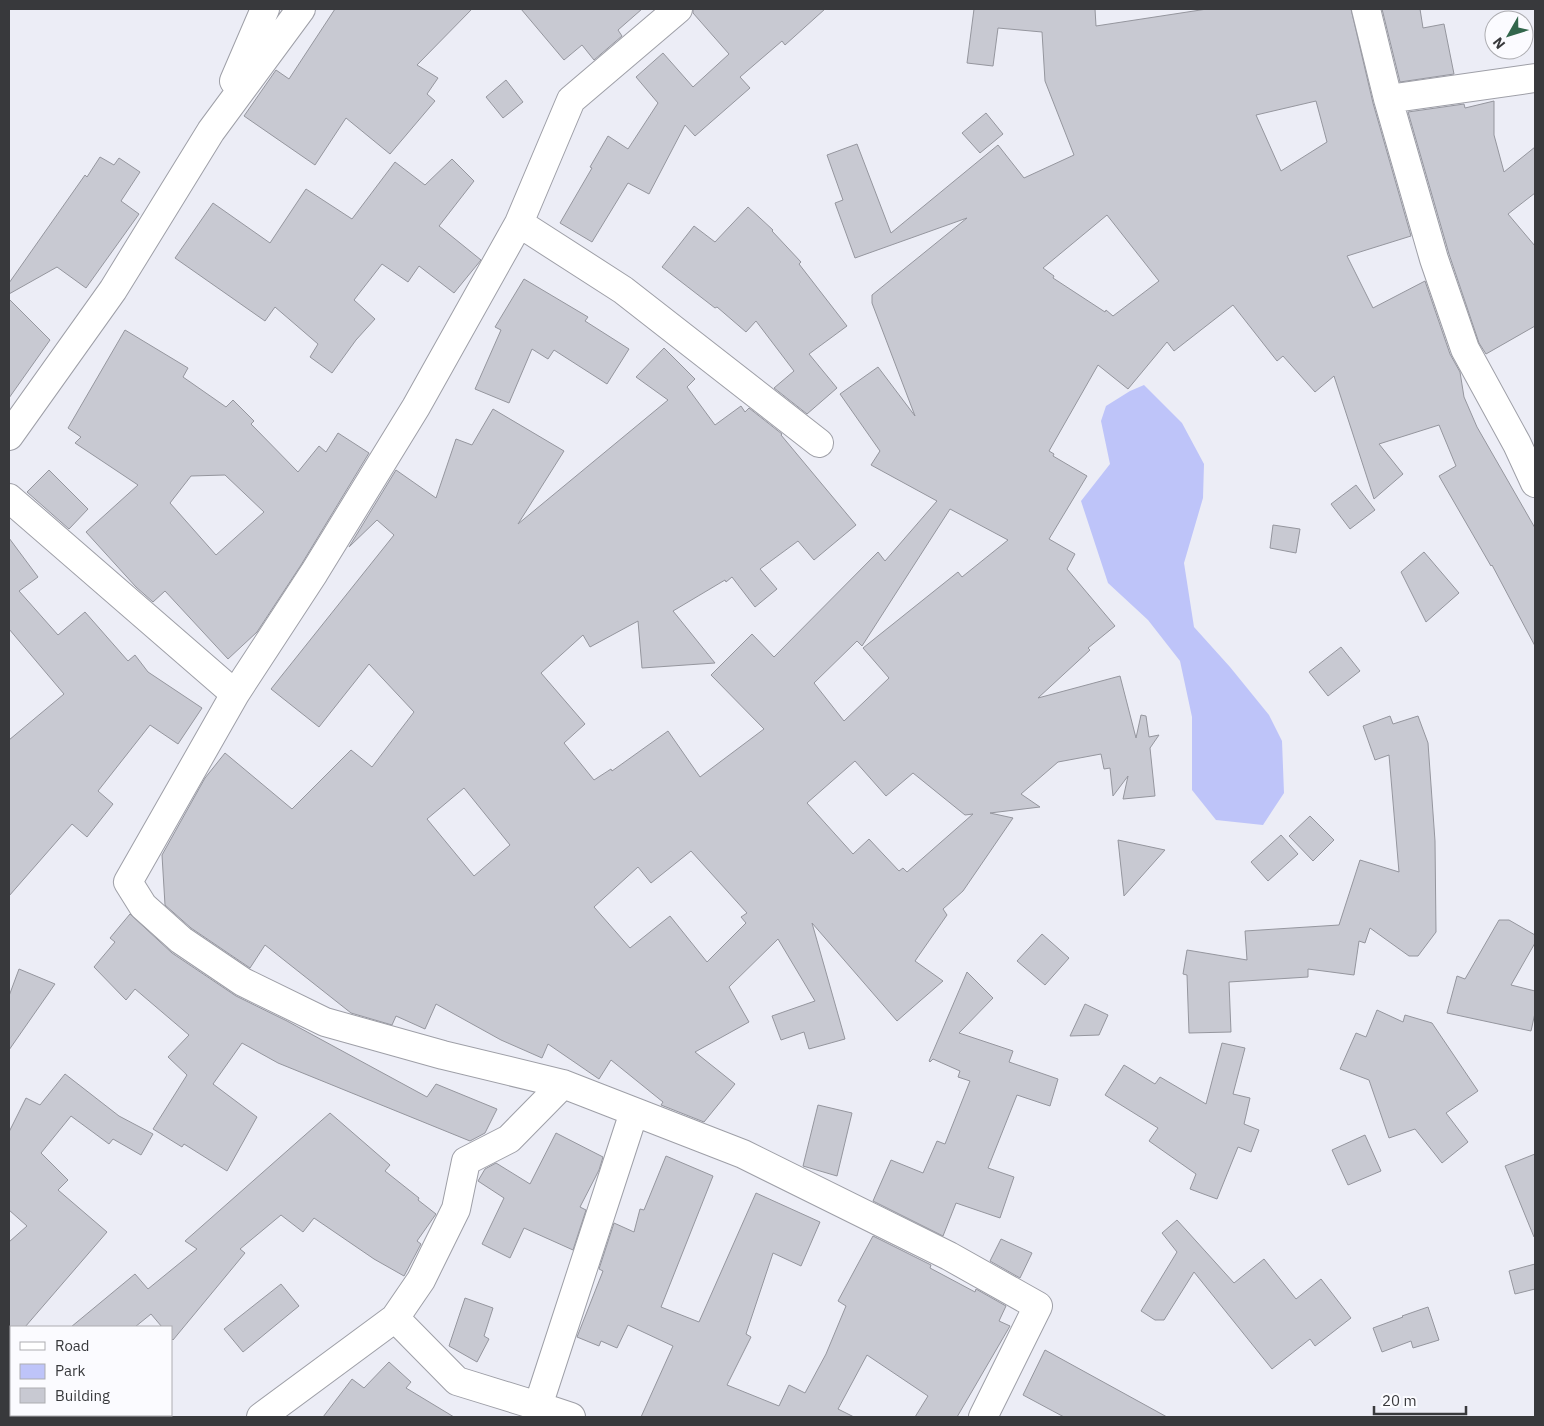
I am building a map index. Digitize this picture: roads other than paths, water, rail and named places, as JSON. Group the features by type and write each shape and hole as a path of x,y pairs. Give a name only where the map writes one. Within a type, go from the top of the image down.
{"street":[{"path":"211,131 265,9"},
{"path":"9,436 113,290 211,131 301,9"},
{"path":"678,9 571,100 519,224 416,407 314,573 235,694 128,882 143,906 181,940 243,982 325,1022 443,1055 563,1084 743,1154 949,1256 1038,1306 983,1417"},
{"path":"1366,9 1388,99 1434,259 1465,349 1516,444 1535,484"},
{"path":"1388,99 1535,78"},
{"path":"519,224 624,290 819,442"},
{"path":"9,498 235,694"},
{"path":"262,1417 395,1318 421,1280 456,1209 466,1161 509,1138 563,1084"},
{"path":"538,1406 634,1112"},
{"path":"395,1318 457,1381 572,1417"}]}
